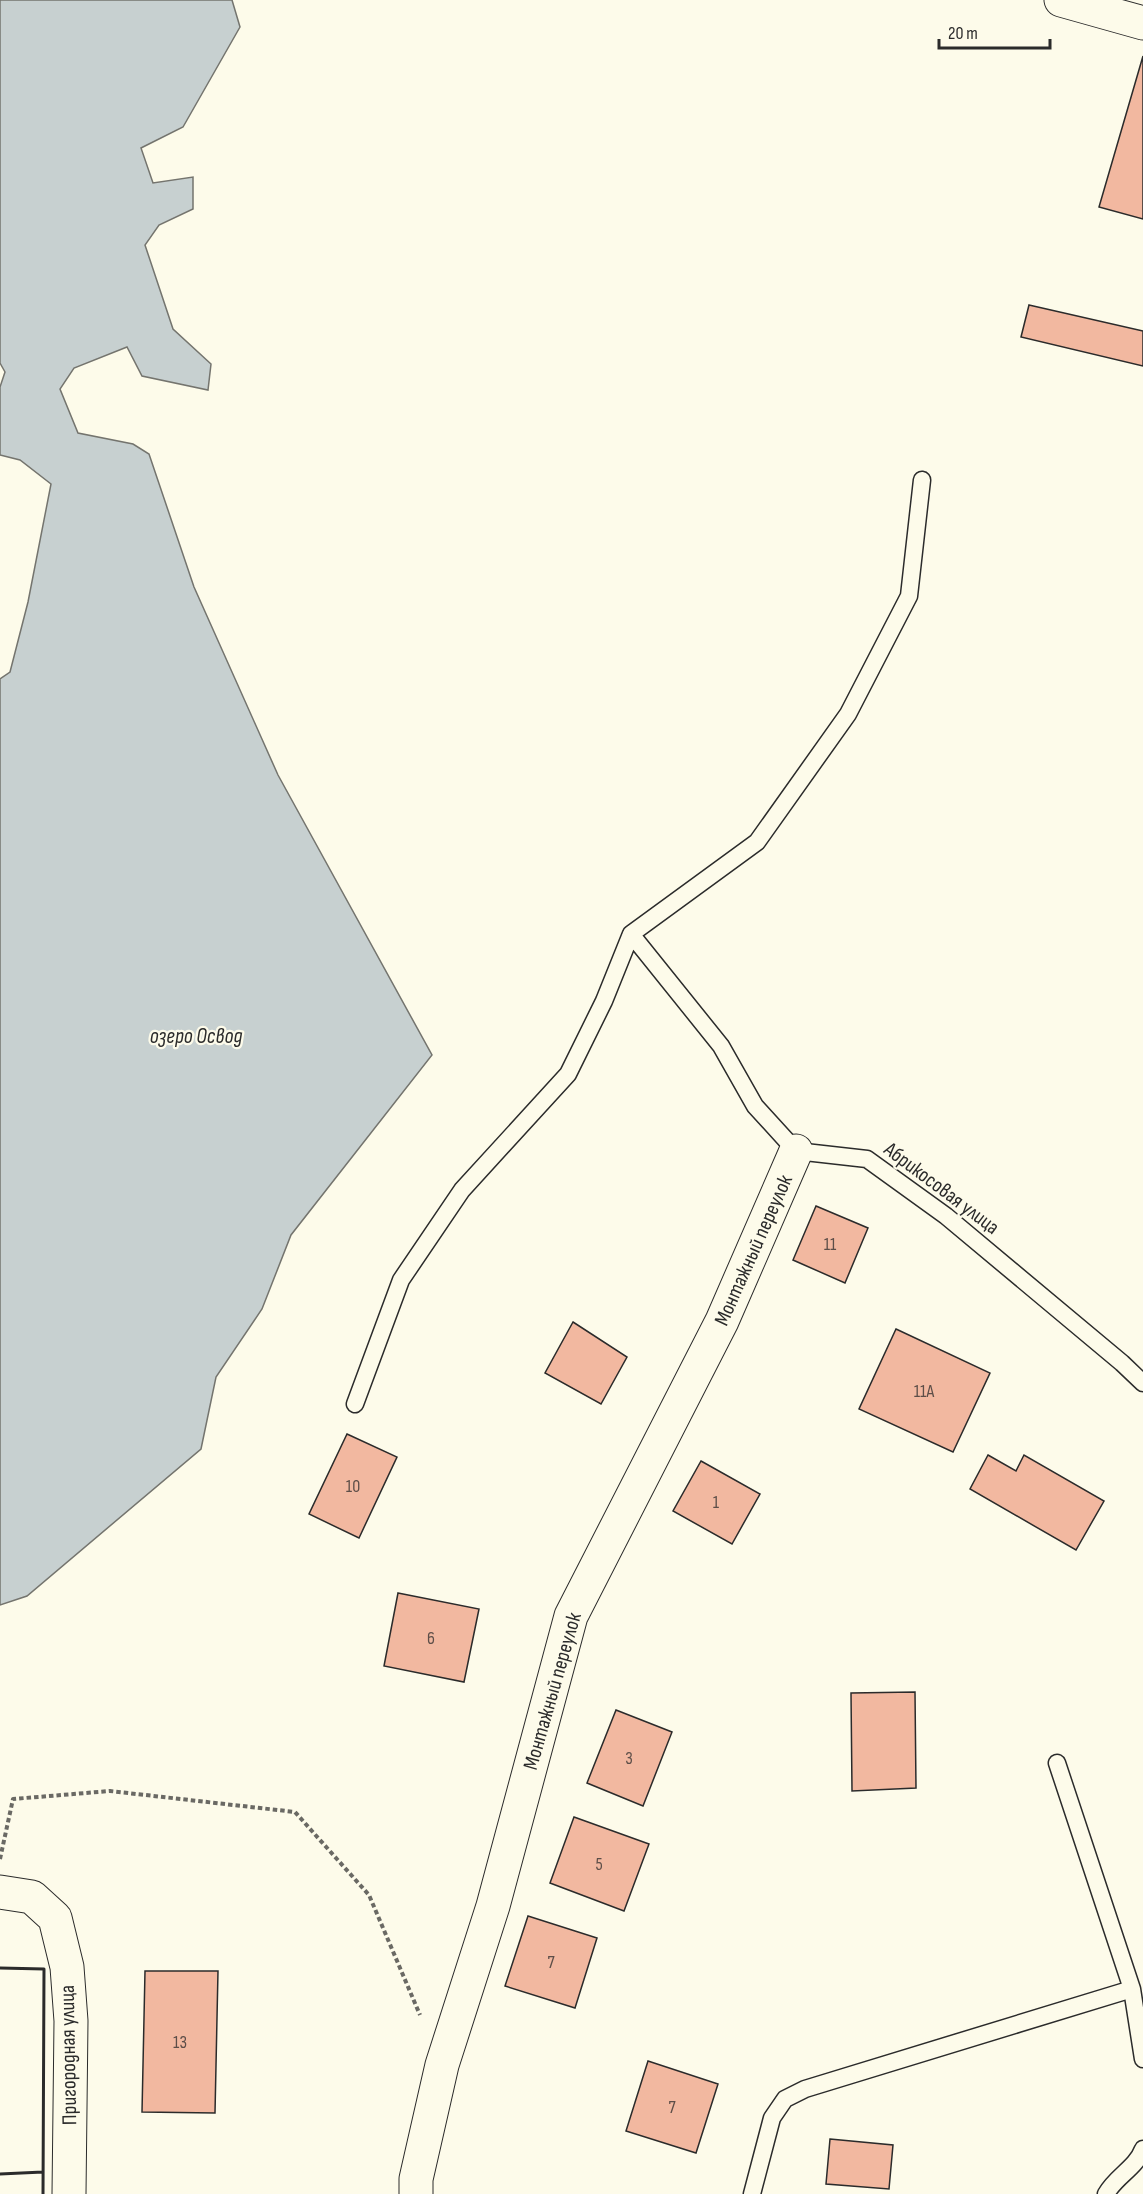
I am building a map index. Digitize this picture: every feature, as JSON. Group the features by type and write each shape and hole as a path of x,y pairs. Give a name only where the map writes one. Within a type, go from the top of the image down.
{"street":[{"path":"1061,0 1143,23"},
{"name":"Монтажный переулок","path":"416,2194 416,2179 442,2066 493,1906 571,1616 722,1322 796,1151"},
{"name":"Пригородная улица","path":"0,1892 32,1897 55,1918 67,1967 71,2021 69,2194"}],"lane":[{"path":"355,1404 401,1280 462,1190 568,1074 604,1001 631,933 757,842 848,714 909,596 922,480"},
{"path":"631,933 721,1046 755,1106 796,1151"},
{"name":"Абрикосовая улица","path":"796,1151 867,1159 946,1216 1143,1383"},
{"path":"1057,1763 1132,1989 1143,2059"},
{"path":"752,2194 772,2118 785,2099 805,2089 1132,1989"},
{"path":"1106,2194 1110,2186 1139,2159 1143,2149"}],"path":[{"path":"0,1861 12,1799 110,1791 295,1812 369,1895 442,2066"}],"water":[{"name":"озеро Освод","path":"0,0 232,0 240,27 183,127 141,148 153,183 193,177 193,209 159,225 145,245 173,329 211,364 208,390 142,376 127,347 74,368 60,389 78,433 133,444 149,454 194,587 278,775 432,1055 291,1235 262,1309 216,1377 201,1449 27,1596 0,1605 0,679 10,672 28,602 51,484 20,460 0,455 0,387 5,372 0,363"}],"building":[{"path":"1143,56 1143,219 1099,207"},
{"path":"1029,305 1143,331 1143,366 1021,337"},
{"path":"816,1206 868,1228 845,1283 793,1260"},
{"path":"573,1322 627,1357 601,1404 545,1373"},
{"path":"896,1329 990,1373 953,1452 859,1409"},
{"path":"347,1434 397,1457 359,1538 309,1514"},
{"path":"988,1455 1016,1471 1024,1455 1104,1501 1076,1550 970,1489"},
{"path":"701,1461 760,1494 732,1544 673,1511"},
{"path":"398,1593 479,1609 464,1682 384,1666"},
{"path":"915,1692 916,1788 852,1791 851,1693"},
{"path":"616,1710 672,1732 643,1806 587,1783"},
{"path":"574,1817 649,1844 624,1911 550,1883"},
{"path":"528,1916 597,1938 575,2008 505,1986"},
{"path":"145,1971 218,1971 215,2113 142,2112"},
{"path":"648,2061 718,2084 696,2153 626,2131"},
{"path":"830,2139 893,2145 889,2189 826,2184"}],"wall":[{"path":"0,1968 44,1969 43,2194"},
{"path":"0,2174 43,2172"}]}
